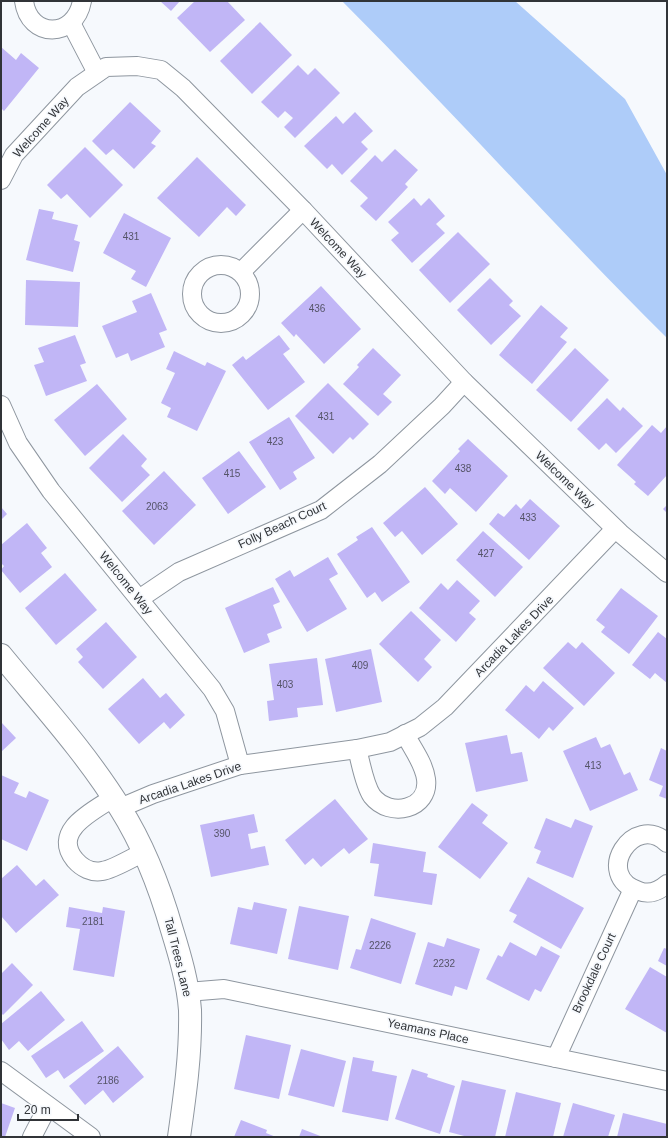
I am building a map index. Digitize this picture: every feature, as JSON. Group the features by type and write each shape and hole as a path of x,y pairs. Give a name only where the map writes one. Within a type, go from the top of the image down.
{"street":[{"path":"24,1 29,17 41,27 57,29 71,23 77,17 82,1"},
{"path":"71,23 97,73"},
{"name":"Welcome Way","path":"1,180 14,155 77,87 97,73 106,67 136,66 161,70 183,88 303,210 464,382 615,529 667,573"},
{"path":"240,272 303,210"},
{"name":"Folly Beach Court","path":"139,598 179,572 321,510 380,464 442,406 464,382"},
{"name":"Welcome Way","path":"1,405 18,443 51,491 216,694 225,711 240,765"},
{"name":"Arcadia Lakes Drive","path":"117,803 152,794 240,765 357,749 390,742 420,727 445,708 615,529"},
{"name":"Tall Trees Lane","path":"1,655 96,772 117,803 144,852 160,891 179,953 190,1010 188,1069 179,1137"},
{"path":"357,749 369,790 379,804 390,809 406,808 416,803 422,795 426,779 422,766 406,734"},
{"path":"117,803 77,822 69,836 72,856 80,866 90,871 102,871 144,852"},
{"path":"667,843 656,836 641,836 634,838 622,848 619,856 619,871 627,885 633,890 650,893 658,891 667,884"},
{"name":"Brookdale Court","path":"556,1058 633,890"},
{"name":"Yeamans Place","path":"187,992 224,989 667,1081"},
{"path":"1,1071 91,1137"},
{"path":"32,1137 48,1106"}],"water":[{"path":"342,1 515,1 625,99 667,175 667,338 424,85"}],"building":[{"path":"160,1 180,1 171,11"},
{"path":"195,1 227,1 245,20 210,52 177,18"},
{"path":"260,22 292,55 252,94 220,61"},
{"path":"1,47 16,60 21,53 39,68 4,111 1,108"},
{"path":"298,65 308,75 315,68 340,93 295,138 284,127 293,118 285,111 278,118 261,102"},
{"path":"130,102 161,131 151,143 156,146 134,169 113,149 106,155 92,141"},
{"path":"355,112 373,131 361,142 368,149 342,175 332,164 327,169 304,146 336,116 343,124"},
{"path":"85,147 123,185 90,218 67,194 61,199 47,185"},
{"path":"395,149 418,170 405,184 408,187 376,221 360,206 368,198 350,181 375,155 382,162"},
{"path":"197,157 246,205 236,216 227,207 199,237 157,198"},
{"path":"414,198 421,206 429,198 445,216 436,224 445,233 412,263 391,240 399,233 388,222"},
{"path":"39,209 54,212 52,219 78,225 74,240 80,242 73,272 26,260"},
{"path":"124,213 171,238 146,287 131,279 136,271 103,253"},
{"path":"458,232 490,264 450,303 419,270"},
{"path":"490,278 513,301 509,305 521,316 491,345 457,310"},
{"path":"26,280 80,282 78,327 25,325"},
{"path":"321,286 361,329 324,364 296,334 294,337 281,323"},
{"path":"151,293 167,330 159,333 165,347 131,361 128,353 116,358 102,326 137,312 132,301"},
{"path":"541,305 568,328 560,337 567,342 532,384 499,355"},
{"path":"75,335 86,363 80,365 87,381 46,396 34,365 44,362 38,348"},
{"path":"279,335 290,349 283,354 305,382 268,410 232,365 243,356 246,360"},
{"path":"373,348 401,375 383,394 392,402 378,416 343,384 359,367 357,365"},
{"path":"575,348 609,380 571,422 536,390"},
{"path":"174,351 205,366 207,362 226,371 197,431 167,417 171,408 161,403 175,373 166,369"},
{"path":"328,383 369,424 353,440 350,437 333,454 295,416"},
{"path":"97,384 127,419 85,456 54,420"},
{"path":"607,398 620,411 623,407 643,426 616,453 606,443 599,450 577,429"},
{"path":"289,417 315,458 293,472 297,479 280,490 249,442"},
{"path":"652,425 661,433 667,426 667,475 648,496 634,484 636,482 617,465"},
{"path":"123,434 147,459 141,466 150,475 122,502 89,468"},
{"path":"468,439 508,476 476,512 450,488 445,494 432,481 460,451 458,449"},
{"path":"239,451 266,487 228,514 202,478"},
{"path":"164,471 196,505 154,545 122,511"},
{"path":"425,487 458,524 422,555 402,531 395,537 383,523"},
{"path":"530,499 560,526 529,560 489,524 498,513 504,517 516,504 521,509"},
{"path":"667,505 667,513 663,509"},
{"path":"1,507 7,514 1,520"},
{"path":"27,523 47,548 41,553 52,567 20,593 1,570 4,566 1,563 1,545"},
{"path":"372,527 410,582 382,602 375,592 367,598 337,554 358,540 356,537"},
{"path":"483,531 523,567 495,597 456,560"},
{"path":"328,557 338,574 329,579 347,609 307,632 275,579 290,570 294,577"},
{"path":"65,573 97,610 56,645 25,608"},
{"path":"457,580 480,601 469,613 476,619 456,642 419,608 441,583 448,590"},
{"path":"273,587 280,602 273,605 282,628 267,634 270,642 244,653 225,608"},
{"path":"621,588 658,616 629,654 601,632 605,627 596,620"},
{"path":"411,611 441,640 424,659 432,667 418,682 379,644"},
{"path":"106,622 137,657 103,689 78,662 83,657 76,649"},
{"path":"658,632 667,639 667,683 655,673 650,679 632,665"},
{"path":"568,642 576,649 582,642 615,673 584,706 543,668"},
{"path":"371,649 382,702 336,712 325,659"},
{"path":"317,658 323,705 297,708 298,717 269,721 267,701 274,700 269,664"},
{"path":"143,678 160,698 166,693 185,715 170,729 164,722 139,744 108,709"},
{"path":"543,681 574,708 553,731 549,727 539,739 505,710 526,685 534,692"},
{"path":"1,722 16,738 1,752"},
{"path":"507,735 511,754 522,752 528,781 476,792 465,743"},
{"path":"596,737 601,748 610,744 624,775 630,772 638,790 590,811 563,751"},
{"path":"661,748 667,751 667,799 659,796 663,786 649,780"},
{"path":"1,775 19,783 14,793 26,798 29,791 49,800 27,851 1,839"},
{"path":"335,799 368,839 349,854 344,848 321,867 313,858 305,865 285,840"},
{"path":"472,803 488,815 482,823 508,843 480,879 438,847"},
{"path":"254,814 258,832 248,834 251,849 265,846 269,865 211,877 200,825"},
{"path":"546,818 571,828 575,819 593,826 573,878 536,863 541,851 534,848"},
{"path":"373,843 426,852 423,872 437,874 432,905 374,896 379,864 370,863"},
{"path":"17,865 36,886 44,879 59,895 16,933 1,916 1,879"},
{"path":"528,877 584,908 561,949 513,922 517,915 509,911"},
{"path":"254,902 287,909 277,954 230,944 238,907 252,910"},
{"path":"299,906 349,916 338,970 288,959"},
{"path":"69,907 102,913 103,907 125,911 114,977 73,970 80,929 66,927"},
{"path":"371,918 416,933 401,984 350,968 356,949 361,950"},
{"path":"447,938 480,949 467,990 455,986 452,996 415,984 428,942 444,947"},
{"path":"510,942 536,956 541,946 560,956 541,992 535,989 529,1001 486,979 498,955 502,957"},
{"path":"664,948 667,949 667,966 658,961"},
{"path":"12,963 33,985 3,1015 1,1013 1,974"},
{"path":"650,967 667,977 667,1033 625,1009"},
{"path":"41,991 65,1020 28,1051 19,1041 9,1050 1,1039 1,1024"},
{"path":"82,1021 104,1051 64,1079 58,1070 46,1078 31,1056"},
{"path":"246,1035 291,1045 279,1099 234,1089"},
{"path":"118,1046 144,1077 113,1103 103,1090 85,1105 69,1086"},
{"path":"301,1049 346,1061 334,1107 288,1095"},
{"path":"353,1057 374,1061 372,1071 397,1076 388,1121 342,1112"},
{"path":"412,1069 428,1074 427,1077 455,1086 440,1134 395,1119"},
{"path":"462,1080 506,1090 495,1137 468,1137 449,1132"},
{"path":"516,1092 561,1103 553,1137 505,1137"},
{"path":"1,1103 15,1108 5,1137 1,1137"},
{"path":"573,1103 615,1115 608,1137 563,1137"},
{"path":"623,1113 667,1124 667,1137 617,1137"},
{"path":"241,1120 267,1130 266,1133 276,1137 234,1137"},
{"path":"302,1129 323,1137 299,1137"}]}
